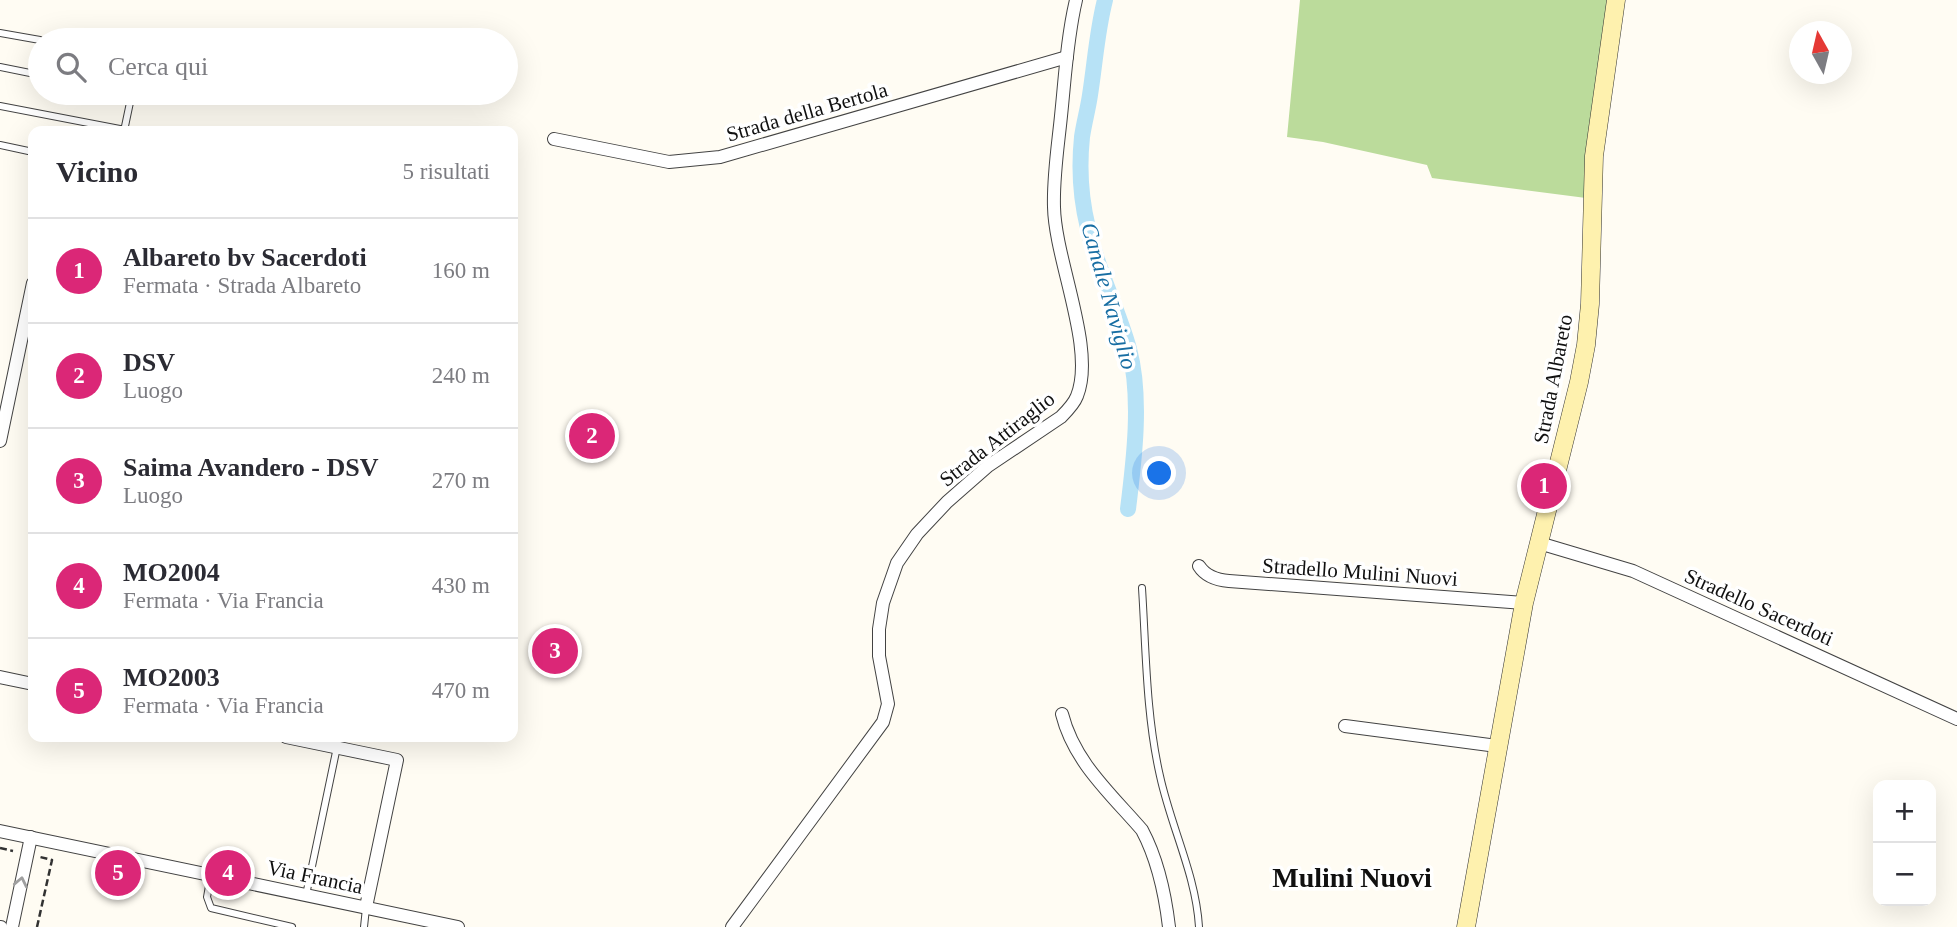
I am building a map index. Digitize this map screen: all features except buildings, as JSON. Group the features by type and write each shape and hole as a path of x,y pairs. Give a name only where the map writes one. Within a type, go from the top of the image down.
{"street":[{"name":"Strada Attiraglio","path":"732,927 883,722 888,704 879,656 879,629 883,603 901,556 947,502 988,466 1061,417 1077,396 1082,370 1081,343 1057,236 1054,207 1067,57 1076,0"},
{"name":"Strada Albareto","path":"1465,927 1524,603 1586,345 1590,304 1594,156 1616,0"},
{"name":"Strada della Bertola","path":"554,139 668,162 720,157 1067,57"},
{"path":"0,441 28,307"},
{"name":"Stradello Sacerdoti","path":"1539,543 1633,571 1957,719"},
{"name":"Stradello Mulini Nuovi","path":"1199,566 1213,578 1230,582 1524,603"},
{"path":"0,677 28,683"},
{"path":"1062,714 1066,730 1079,757 1142,830 1158,869 1169,927"},
{"path":"1345,726 1497,746"},
{"path":"312,742 397,760 366,908"},
{"name":"Via Francia","path":"0,831 458,927"},
{"path":"12,927 31,837"}],"lane":[{"path":"0,33 28,38"},
{"path":"0,67 28,73"},
{"path":"125,126 129,105"},
{"path":"0,106 99,126"},
{"path":"0,145 28,151"},
{"path":"1142,588 1154,745 1162,788 1196,897 1199,927"},
{"path":"306,895 337,747"},
{"path":"211,875 207,897 211,908 292,927"},
{"path":"364,927 366,908"}],"green space":[{"path":"1300,0 1609,0 1586,198 1432,178 1427,165 1323,142 1287,137"}],"waterway":[{"name":"Canale Naviglio","path":"1105,0 1082,137 1081,183 1092,244 1129,349 1133,368 1136,429 1128,509"}],"place":[{"name":"DSV","path":"592,436"},
{"name":"Albareto bv Sacerdoti","path":"1544,486"},
{"name":"Saima Avandero - DSV","path":"555,651"},
{"name":"MO2003","path":"118,873"},
{"name":"MO2004","path":"228,873"}],"district":[{"name":"Mulini Nuovi","path":"1352,877"}]}
